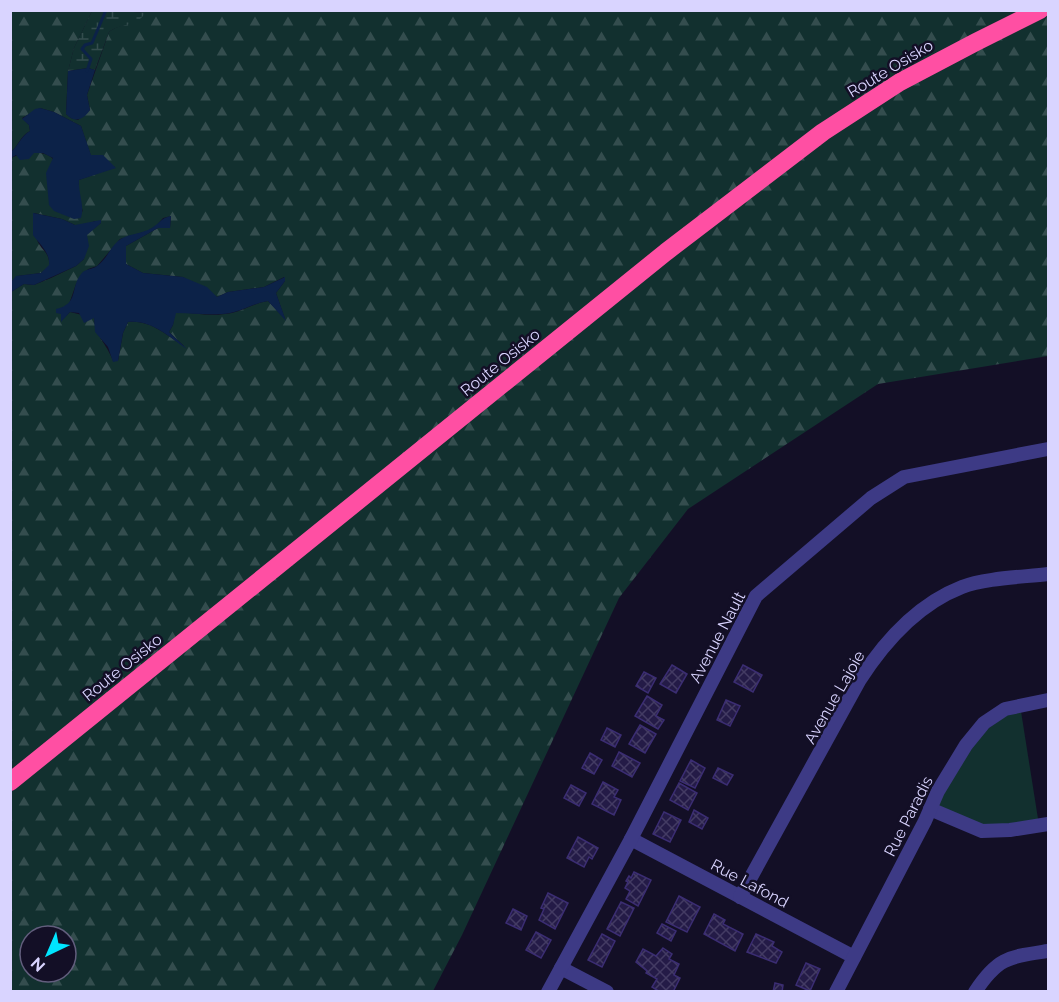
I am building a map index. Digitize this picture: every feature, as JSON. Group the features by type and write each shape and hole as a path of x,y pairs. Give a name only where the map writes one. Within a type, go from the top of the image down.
{"highway":[{"name":"Route Osisko","path":"10,782 666,252 814,139 900,82 1040,10"}],"street":[{"name":"Avenue Nault","path":"548,992 631,839 756,596 871,498 904,477 1048,449"},
{"name":"Avenue Lajoie","path":"740,897 859,681 896,632 911,618 963,586 1048,574"},
{"name":"Rue Paradis","path":"836,992 938,792 966,745 984,723 1005,709 1048,700"},
{"path":"930,809 982,831 1010,830 1048,824"},
{"name":"Rue Lafond","path":"631,839 854,957"},
{"path":"975,992 990,970 1002,961 1048,951"},
{"path":"561,968 607,992"}],"green space":[{"path":"11,11 92,11 74,48 68,71 66,114 78,120 90,110 87,95 109,32 135,21 144,13 122,11 1048,11 1048,356 878,384 688,509 619,598 462,935 433,991 11,991 11,292 24,284 34,285 76,266 84,259 86,235 101,223 95,221 75,225 62,219 34,213 36,237 48,256 49,266 41,273 17,276 11,282 11,158 26,153 38,153 52,158 83,212 78,193 79,180 115,167 91,156 81,126 54,112 40,108 22,118 29,125 30,131 11,152","holes":["171,216 170,228 158,228 126,246 126,264 143,273 183,277 217,297 228,292 264,287 284,277 285,281 276,293 285,319 268,301 225,314 175,312 173,325 169,332 184,346 151,325 128,322 123,333 118,361 113,361 99,335 94,318 70,312 61,321 61,314 69,304 76,284 88,269 97,266 120,239 147,231 163,218"]},
{"path":"92,11 145,13 138,21 109,32 95,70 88,68 68,71 74,48"},
{"path":"1020,705 1039,825 982,831 930,809 966,745"}],"water":[{"path":"88,68 95,70 87,95 90,110 85,116 76,120 66,114 68,71"},
{"path":"40,108 54,112 81,126 91,155 103,155 116,168 79,180 81,218 74,219 54,211 49,205 46,173 53,158 43,153 34,153 29,159 20,160 16,155 11,158 11,152 30,131 29,125 22,119"},
{"path":"33,213 62,219 75,225 101,220 101,223 87,235 89,246 84,259 76,266 34,285 24,284 11,292 11,282 16,276 41,273 49,265 46,252 33,235"},
{"path":"171,216 170,228 158,228 126,246 126,264 143,273 183,277 207,287 217,297 228,292 264,287 285,277 285,281 276,293 286,321 268,301 230,313 176,313 169,332 187,349 152,326 128,322 123,333 118,361 113,362 108,347 95,332 94,318 84,323 79,313 70,312 61,322 61,314 56,313 56,309 63,307 71,299 81,274 100,263 118,241 148,230 164,218"}],"building":[{"path":"672,665 687,674 676,693 660,684"},
{"path":"743,665 762,675 753,692 734,682"},
{"path":"644,672 656,678 648,693 636,686"},
{"path":"647,696 662,705 656,716 664,720 658,729 635,716"},
{"path":"726,700 740,706 730,726 717,720"},
{"path":"640,725 656,734 645,753 629,744"},
{"path":"607,728 621,735 615,747 601,740"},
{"path":"619,752 640,763 632,777 612,766"},
{"path":"590,753 602,760 594,774 582,768"},
{"path":"691,760 705,768 695,788 680,781"},
{"path":"718,768 733,775 727,785 713,778"},
{"path":"603,782 618,790 614,797 621,800 614,815 592,804"},
{"path":"679,783 697,793 688,810 670,800"},
{"path":"571,785 586,793 579,806 564,798"},
{"path":"694,810 708,818 702,829 689,822"},
{"path":"664,812 681,820 670,842 653,834"},
{"path":"578,837 598,848 592,859 589,857 584,867 567,858"},
{"path":"634,872 651,880 638,906 626,899 630,891 625,888 628,882 626,881"},
{"path":"548,893 568,903 555,929 539,920 544,909 541,908"},
{"path":"679,896 700,907 687,932 666,922"},
{"path":"621,902 634,908 620,936 607,929"},
{"path":"513,909 527,916 521,930 506,923"},
{"path":"714,914 725,920 723,924 743,934 735,951 704,934"},
{"path":"662,924 676,931 671,941 657,933"},
{"path":"536,932 551,940 541,958 526,950"},
{"path":"602,934 615,941 602,967 588,960"},
{"path":"756,934 774,942 772,946 782,952 776,963 747,952"},
{"path":"663,948 672,954 669,959 679,964 674,975 680,978 673,992 660,992 652,987 657,979 646,973 647,971 636,962 643,949 656,956"},
{"path":"806,963 820,969 810,991 796,985"},
{"path":"775,983 783,985 782,992 773,992"}],"waterway":[{"path":"87,71 91,59 82,49 85,45 92,43 106,10"}]}
